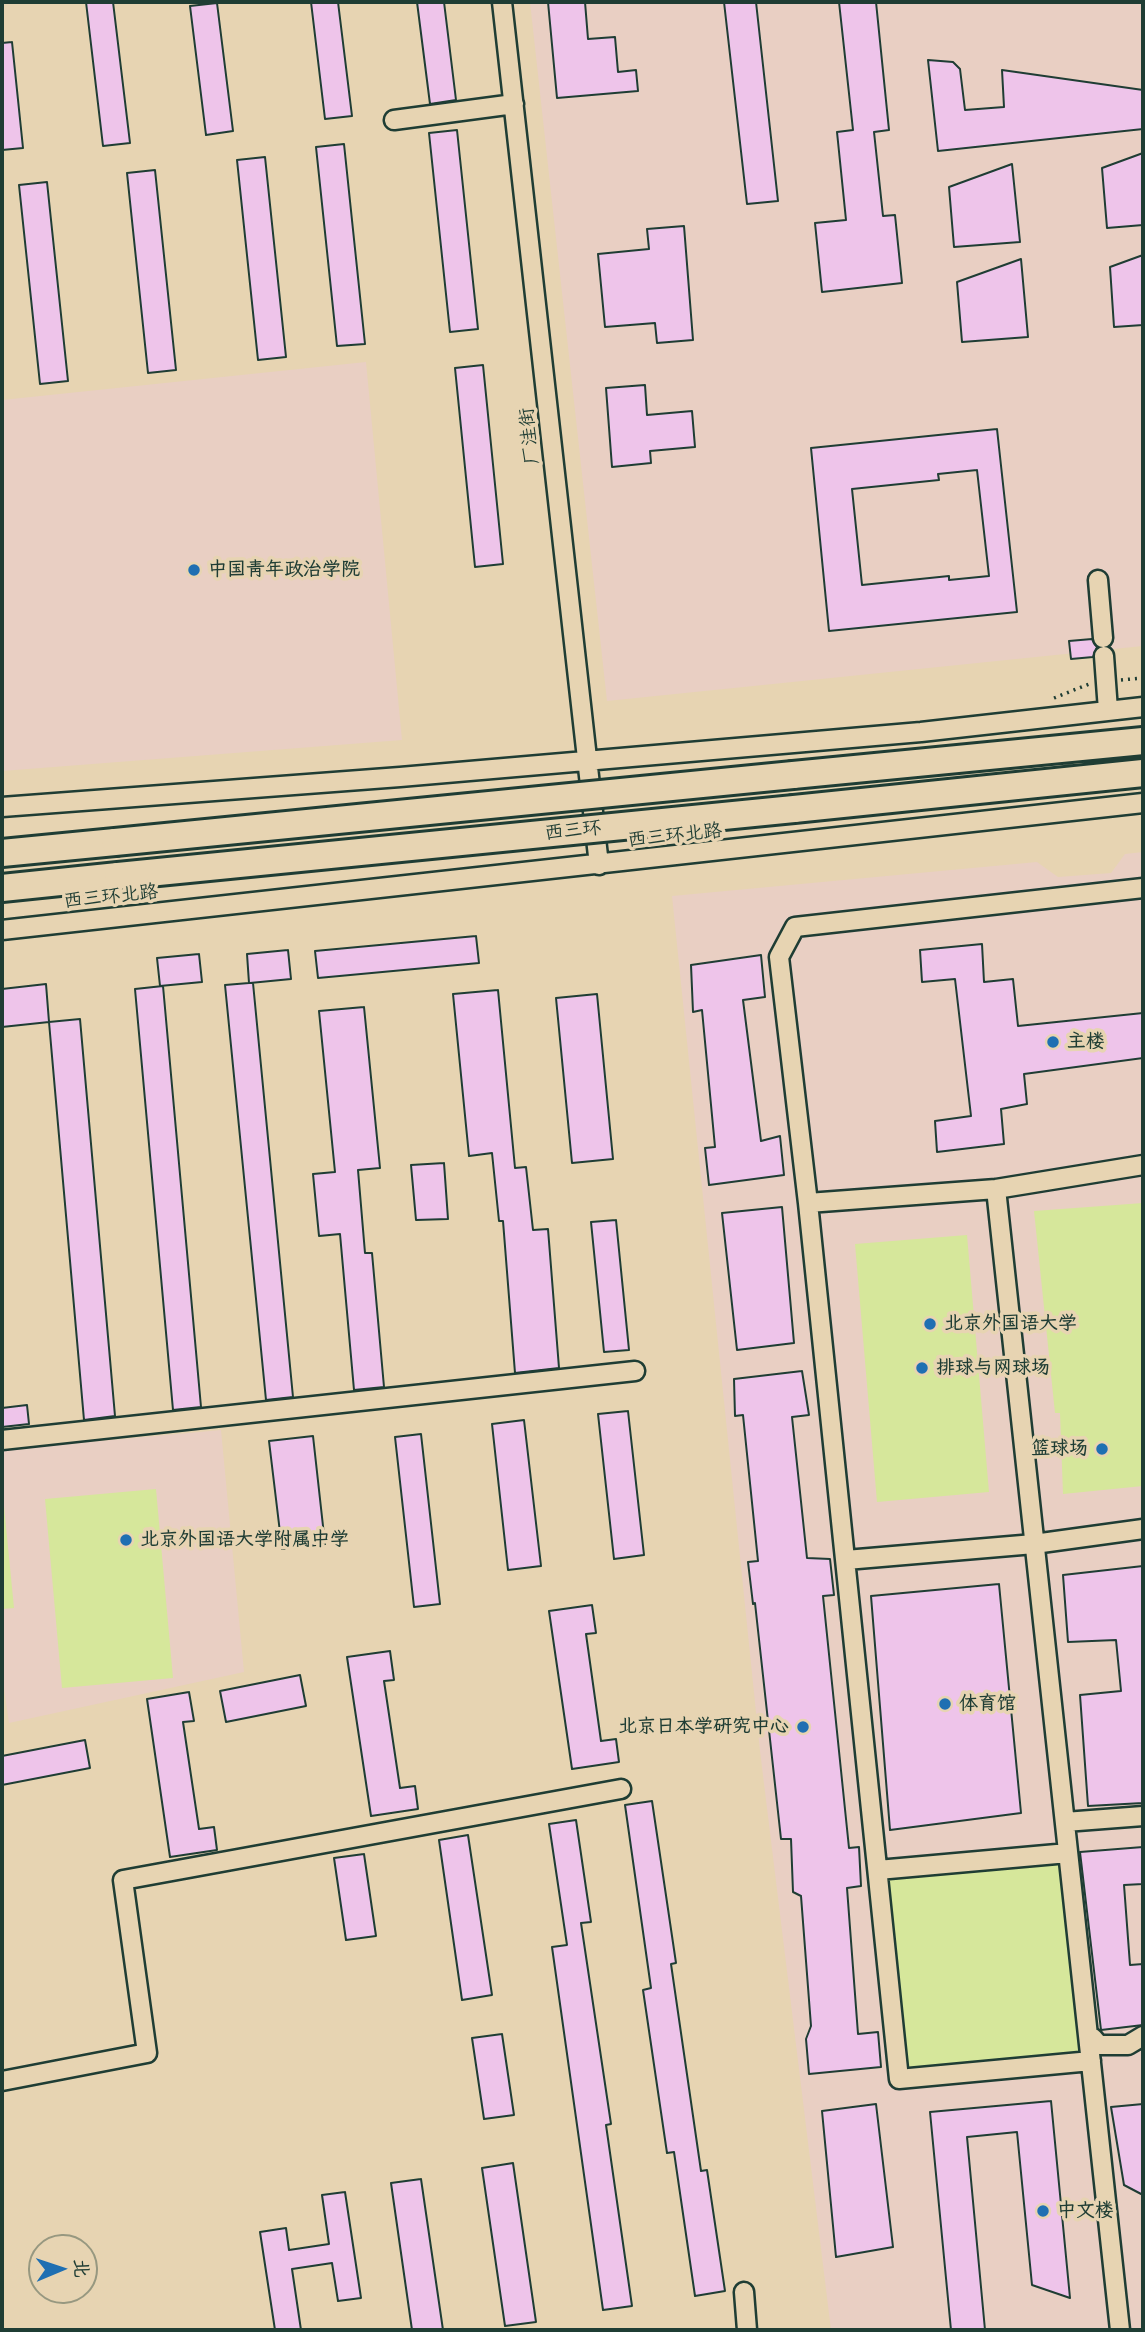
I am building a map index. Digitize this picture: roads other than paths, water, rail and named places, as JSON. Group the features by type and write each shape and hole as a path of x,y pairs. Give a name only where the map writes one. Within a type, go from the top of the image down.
{"highway":[{"name":"西三环","path":"2,853 1143,741"},
{"name":"西三环","path":"2,888 1143,773"}],"street":[{"name":"厂洼街","path":"502,2 599,865"},
{"path":"394,120 514,104"},
{"path":"1098,580 1108,710"},
{"path":"2,807 400,777 921,732 1143,707"},
{"name":"西三环北路","path":"2,930 1143,803"},
{"path":"1091,2061 899,2079 808,1203 779,957 796,926 1143,888"},
{"path":"808,1203 996,1189 1143,1165"},
{"path":"996,1189 1120,2330"},
{"path":"2,1440 635,1371"},
{"path":"846,1560 1034,1544 1143,1529"},
{"path":"2,2081 146,2053 122,1880 621,1788"},
{"path":"1065,1822 1143,1816"},
{"path":"878,1870 1068,1853"},
{"path":"1089,2040 1093,2038 1099,2045 1128,2045 1143,2036"},
{"path":"744,2292 747,2330"}],"place":[{"name":"中国青年政治学院","path":"194,570"},
{"name":"主楼","path":"1053,1042"},
{"name":"北京外国语大学","path":"930,1324"},
{"name":"排球与网球场","path":"922,1368"},
{"name":"篮球场","path":"1102,1449"},
{"name":"北京外国语大学附属中学","path":"126,1540"},
{"name":"体育馆","path":"945,1704"},
{"name":"北京日本学研究中心","path":"803,1727"},
{"name":"中文楼","path":"1043,2211"}]}
